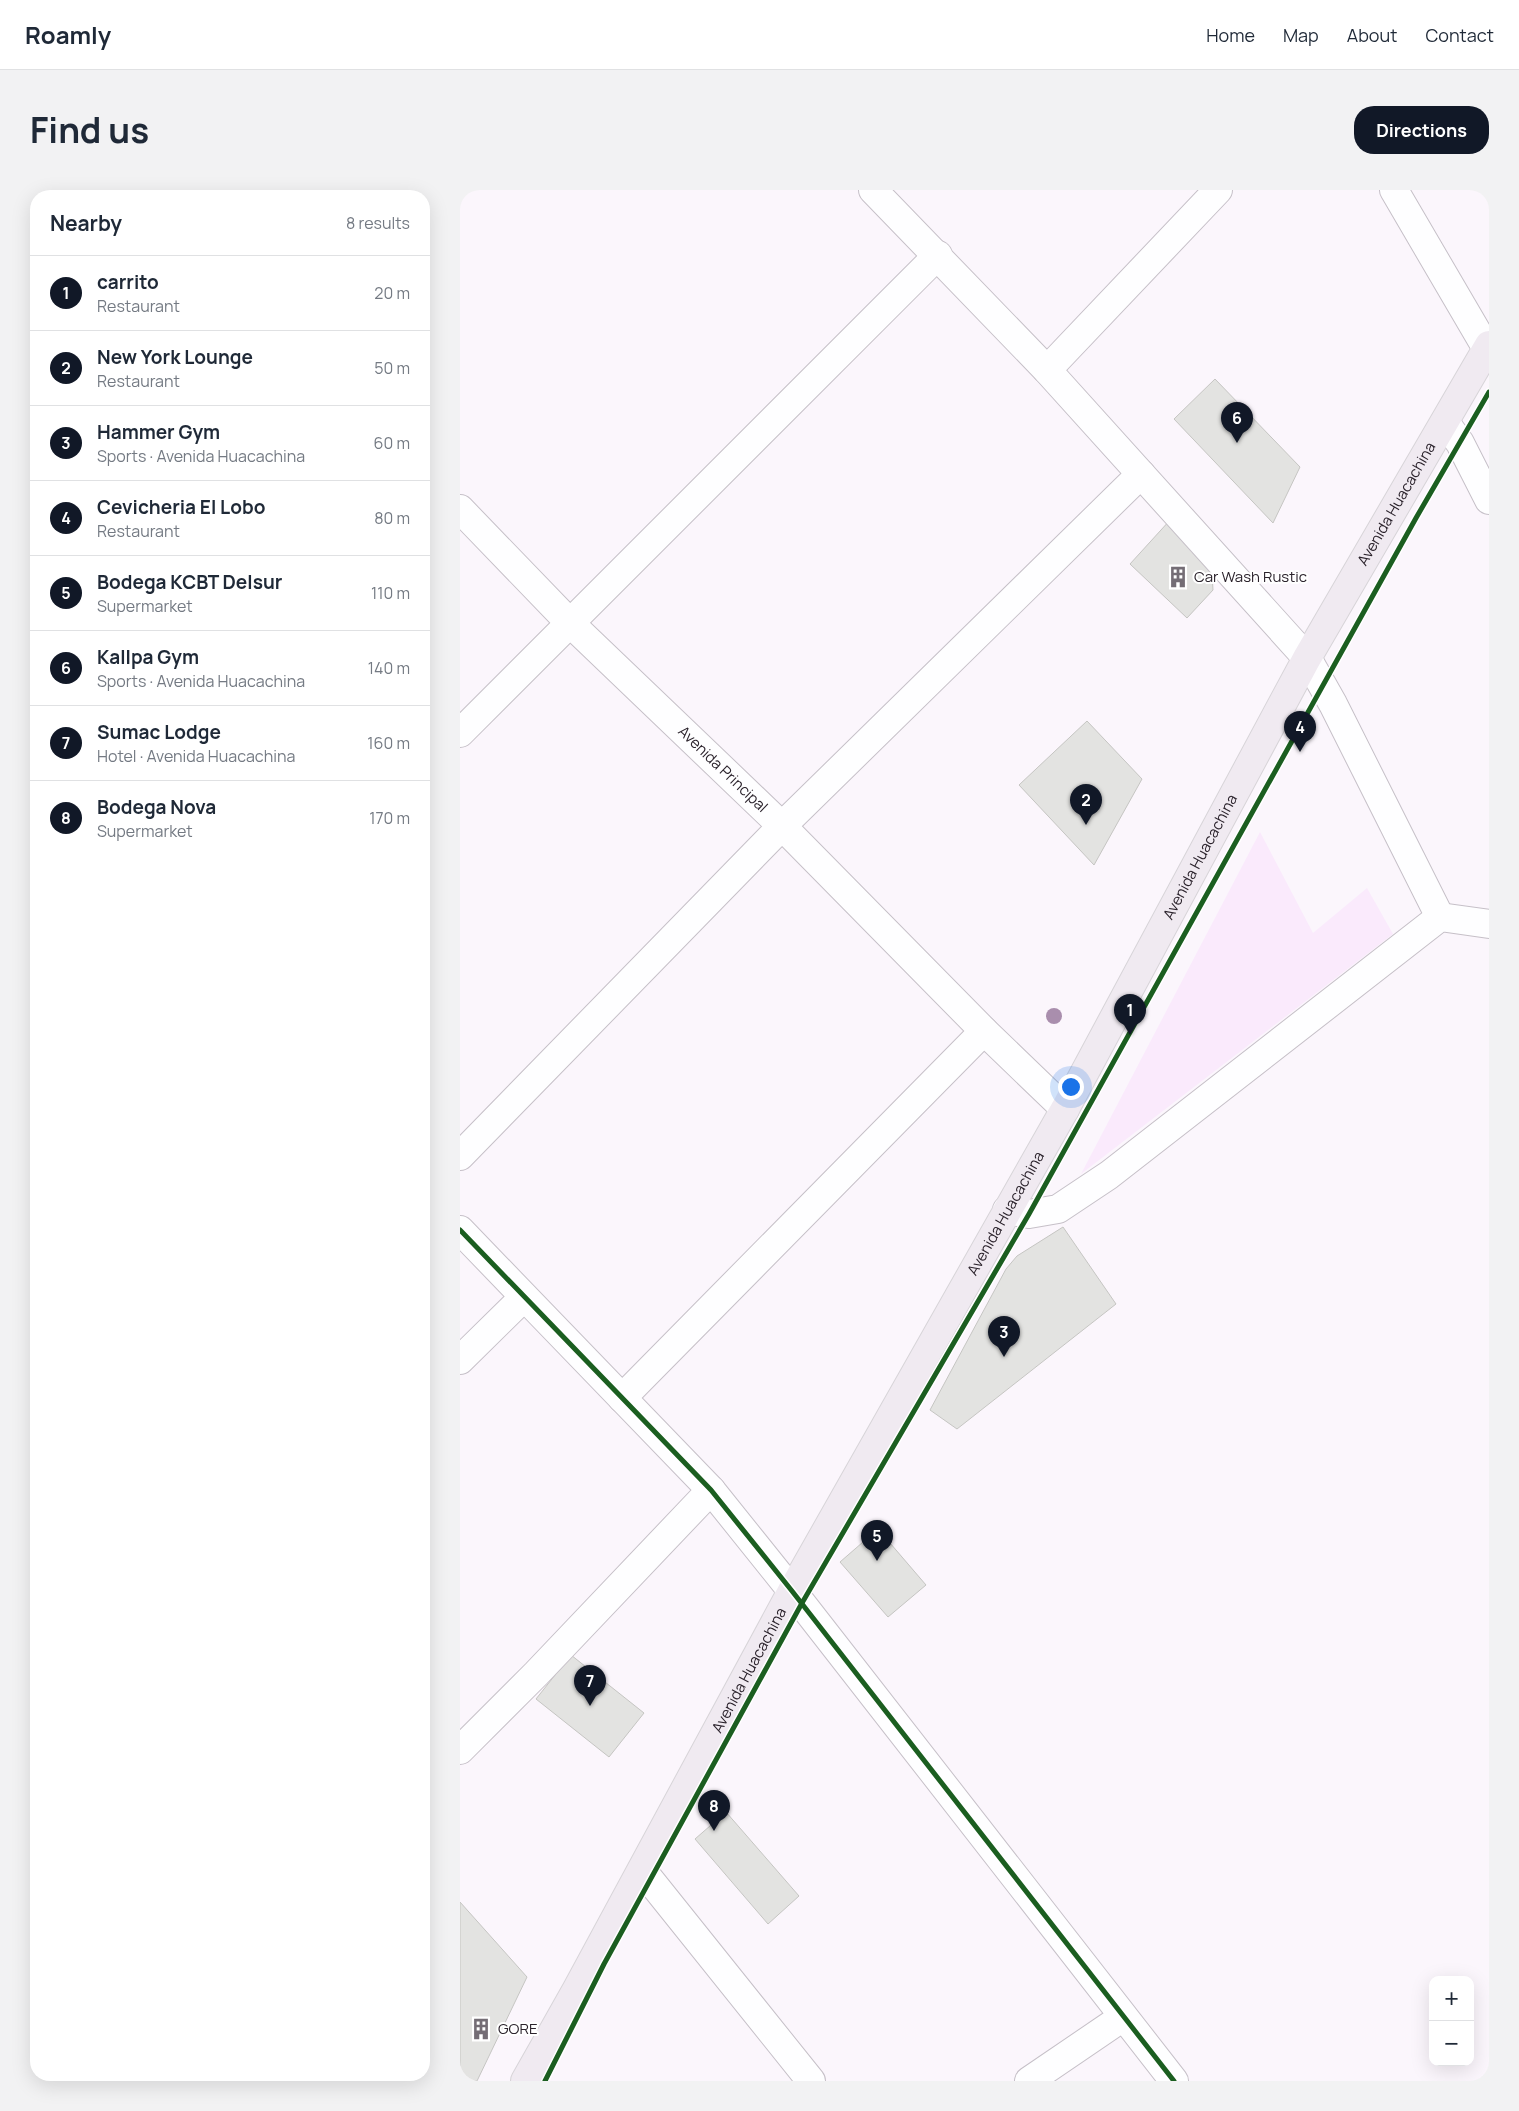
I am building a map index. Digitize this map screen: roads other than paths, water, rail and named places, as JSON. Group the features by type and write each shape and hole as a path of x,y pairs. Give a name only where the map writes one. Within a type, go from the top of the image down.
{"main road":[{"name":"Avenida Huacachina","path":"525,2081 642,1870 792,1591 1065,1109 1307,658 1488,347"}],"street":[{"path":"874,190 1047,370 1307,658 1333,704 1440,918"},
{"path":"1047,370 1218,190"},
{"path":"1394,190 1488,347"},
{"path":"460,733 938,255"},
{"path":"1445,422 1460,444 1489,500"},
{"path":"460,1156 782,826 1141,474"},
{"name":"Avenida Principal","path":"460,509 570,623 782,826 984,1031 1065,1109"},
{"path":"1007,1210 1029,1214 1058,1210 1109,1174 1440,918 1489,924"},
{"path":"622,1398 984,1031"},
{"path":"460,1230 711,1490 1174,2081"},
{"path":"460,1360 524,1296"},
{"path":"460,1750 536,1674 711,1490"},
{"path":"642,1870 811,2081"},
{"path":"1029,2081 1123,2017"}],"place":[{"name":"Kallpa Gym","path":"1237,443"},
{"name":"Car Wash Rustic","path":"1178,577"},
{"name":"Cevicheria El Lobo","path":"1300,752"},
{"name":"New York Lounge","path":"1086,825"},
{"name":"carrito","path":"1130,1035"},
{"name":"Hammer Gym","path":"1004,1357"},
{"name":"Bodega KCBT Delsur","path":"877,1561"},
{"name":"Sumac Lodge","path":"590,1706"},
{"name":"Bodega Nova","path":"714,1831"},
{"name":"GORE","path":"481,2029"}]}
